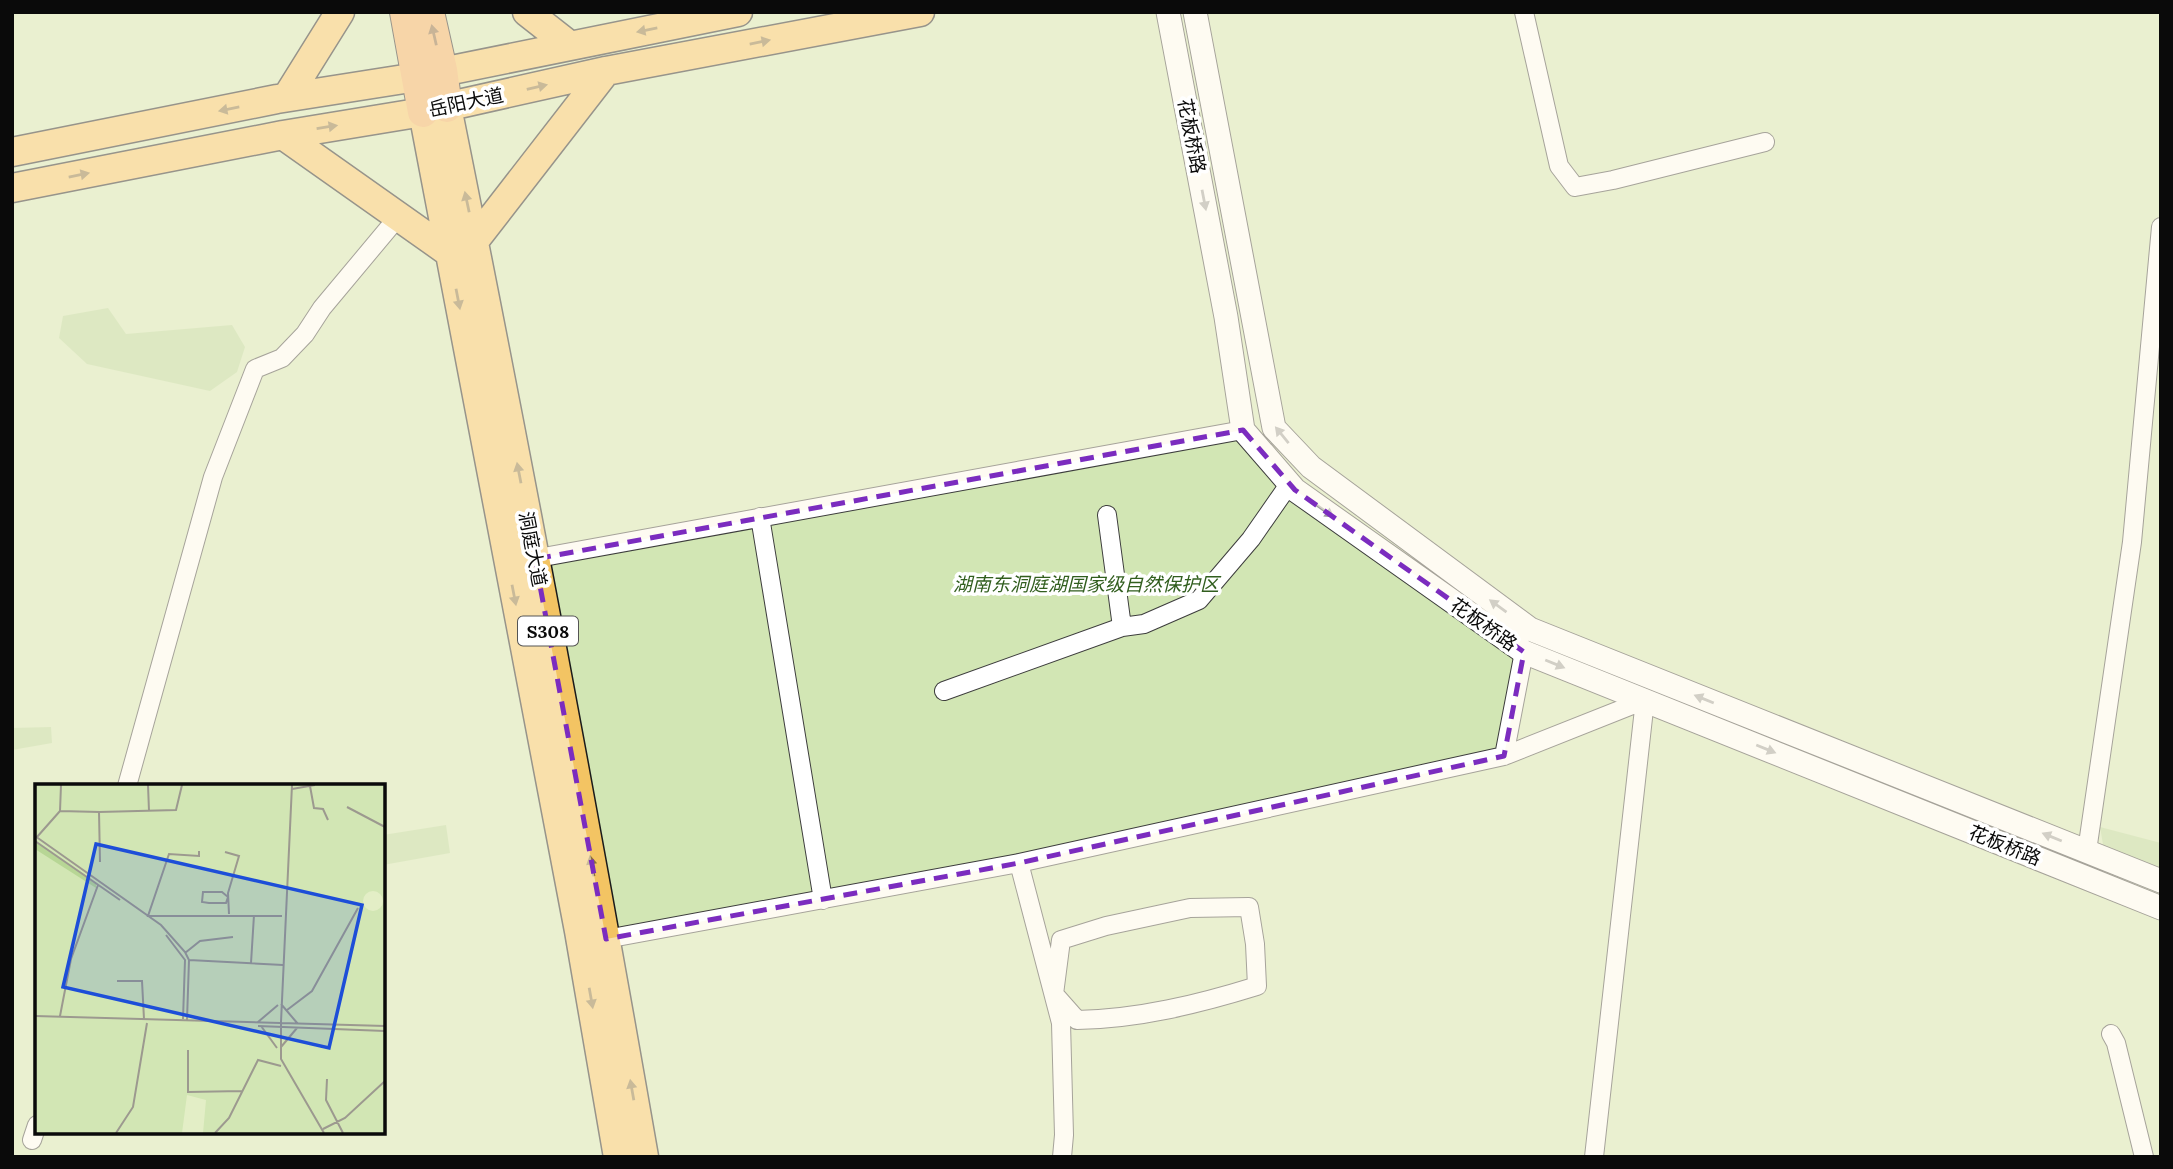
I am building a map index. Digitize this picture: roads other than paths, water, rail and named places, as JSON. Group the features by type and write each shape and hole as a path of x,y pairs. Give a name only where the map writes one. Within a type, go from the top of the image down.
{"highway":[{"name":"S308","path":"405,12 430,74"},
{"name":"S308","path":"429,12 430,74 435,109"}],"main road":[{"path":"287,97 340,12"},
{"path":"527,12 569,45"},
{"name":"岳阳大道","path":"12,152 287,97 430,74 738,12"},
{"name":"岳阳大道","path":"12,188 283,135 435,109 606,71 920,12"},
{"path":"475,240 606,71"},
{"name":"洞庭大道","path":"435,109 475,240 521,561 579,931 618,1157"},
{"name":"洞庭大道","path":"435,109 450,253 606,939 644,1157"},
{"path":"283,135 450,253"}],"street":[{"name":"花板桥路","path":"1168,12 1226,317 1243,430 1295,490 1524,652 2161,908"},
{"name":"花板桥路","path":"1195,12 1275,428 1311,467 1530,629 2161,881"},
{"path":"1524,12 1559,166 1575,187 1765,142"},
{"path":"128,784 213,477 255,369 282,358 305,334 322,308 398,217"},
{"path":"2087,851 2132,542 2161,227"},
{"path":"521,561 1243,430"},
{"path":"943,691 1122,627 1144,624 1199,600 1251,539 1290,483"},
{"path":"1107,515 1122,627"},
{"path":"760,517 824,900"},
{"path":"1504,756 1524,652"},
{"path":"606,939 1018,863 1504,756 1644,700 1594,1157"},
{"path":"1018,863 1061,1023 1064,1135 1062,1157"},
{"path":"1249,906 1255,944 1257,986 1210,1001 1110,1020 1077,1020 1054,994 1061,940 1106,926 1190,908 1249,906"},
{"path":"2110,1034 2116,1044 2144,1157"}],"park label":[{"name":"湖南东洞庭湖国家级自然保护区","path":"1086,584"}]}
